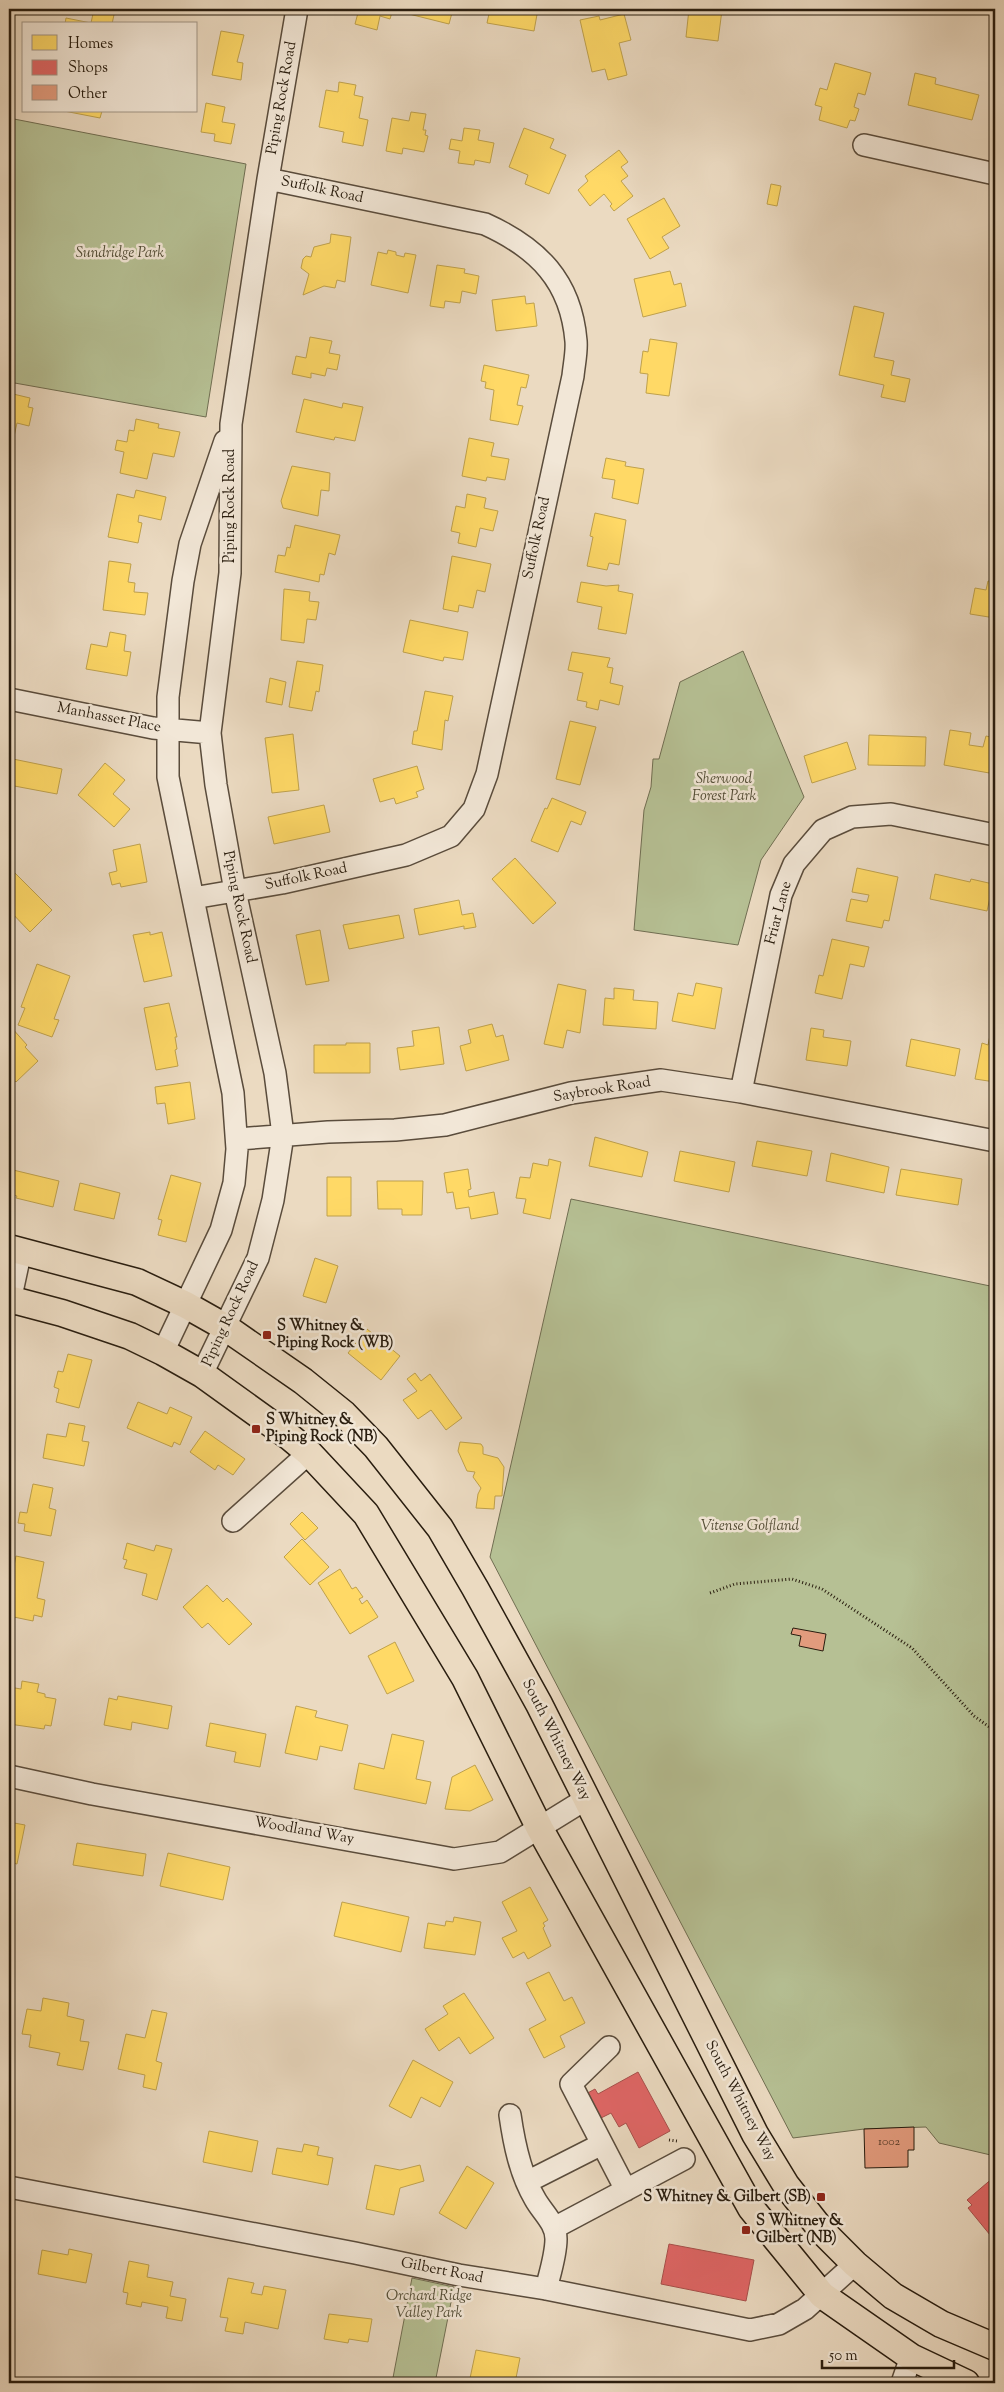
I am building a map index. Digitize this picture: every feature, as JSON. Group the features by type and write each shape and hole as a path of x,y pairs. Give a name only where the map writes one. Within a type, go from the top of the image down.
{"main road":[{"name":"South Whitney Way","path":"15,1249 137,1282 186,1305 225,1327 303,1381 344,1414 376,1447 440,1528 539,1704 755,2134 786,2185 824,2232 855,2264 893,2296 941,2324 995,2347"},
{"path":"9,1302 71,1316 130,1336 164,1352 202,1374 251,1408 309,1454 366,1514 421,1602 465,1678 540,1829 751,2208 822,2295 912,2357 966,2383"}],"street":[{"name":"Piping Rock Road","path":"202,1374 258,1258 275,1192 282,1135 275,1073 235,891 216,785 210,734 230,573 231,424 268,179 297,9"},
{"path":"864,145 995,174"},
{"name":"Suffolk Road","path":"193,898 282,883 406,855 451,836 474,809 487,774 573,376 576,342 569,303 551,270 528,248 507,234 485,224 268,179"},
{"name":"Piping Rock Road","path":"164,1352 221,1230 234,1183 238,1139 224,1047 168,777 168,698 190,544 231,424"},
{"name":"Manhasset Place","path":"9,699 168,729 210,734"},
{"name":"Friar Lane","path":"742,1092 781,895 794,864 823,830 852,817 891,814 995,835"},
{"name":"Saybrook Road","path":"238,1139 395,1130 446,1125 571,1093 660,1080 742,1092 995,1141"},
{"path":"9,1302 15,1249"},
{"path":"233,1520 309,1454"},
{"name":"Woodland Way","path":"9,1776 92,1794 454,1859 500,1852 586,1800"},
{"path":"609,2047 571,2084 626,2190"},
{"path":"510,2115 515,2147 527,2182 534,2199 554,2228 554,2250 546,2288"},
{"path":"527,2182 602,2144"},
{"path":"554,2228 684,2160"},
{"name":"Gilbert Road","path":"9,2187 335,2249 459,2275 546,2288 750,2330 779,2324 805,2309 855,2264"},
{"path":"902,2383 912,2357"}],"path":[{"path":"710,1593 734,1584 792,1580 822,1589 912,1648 974,1716 995,1730"}],"green space":[{"name":"Sundridge Park","path":"14,119 246,164 206,417 9,382 9,146"},
{"name":"Sherwood Forest Park","path":"743,651 804,797 761,860 738,945 634,930 644,810 651,787 653,759 659,759 680,682"},
{"name":"Vitense Golfland","path":"571,1199 995,1287 995,2156 939,2143 926,2127 864,2129 793,2138 490,1557"},
{"name":"Orchard Ridge Valley Park","path":"412,2278 454,2287 435,2383 392,2383"}],"building: Homes":[{"path":"94,9 115,10 112,22 91,22"},
{"path":"359,9 393,9 390,19 380,16 377,30 355,24"},
{"path":"410,9 453,9 449,24 409,14"},
{"path":"490,9 538,9 534,31 487,23"},
{"path":"689,9 732,9 732,11 722,10 718,41 686,37"},
{"path":"624,14 631,40 619,43 627,75 608,80 605,69 592,72 580,20 599,16 600,20"},
{"path":"66,18 86,22 65,22"},
{"path":"221,31 244,35 237,62 243,63 241,80 212,75"},
{"path":"835,63 871,73 865,95 858,93 854,107 859,109 855,121 850,120 847,128 819,120 822,107 815,105 820,88 827,90"},
{"path":"915,73 936,78 935,84 979,95 972,120 908,105"},
{"path":"339,82 356,85 354,95 363,97 359,118 368,120 363,146 342,142 344,132 319,127 326,90 338,92"},
{"path":"206,103 225,107 222,122 235,124 231,144 214,141 215,134 201,132"},
{"path":"69,112 102,112 100,118"},
{"path":"411,112 426,114 423,130 426,130 425,135 428,136 424,152 403,148 402,154 386,151 392,118 409,121"},
{"path":"464,128 480,130 478,140 494,143 490,163 475,160 474,165 458,163 460,151 449,149 451,139 462,141"},
{"path":"524,128 554,139 550,148 566,155 549,194 525,184 528,175 509,167"},
{"path":"619,150 628,162 621,167 628,176 621,181 633,196 614,211 610,206 612,204 604,194 590,206 578,190 588,181 585,176"},
{"path":"771,184 781,186 777,206 767,204"},
{"path":"664,198 680,226 662,237 669,248 650,259 627,219"},
{"path":"331,234 351,237 345,282 337,280 335,288 324,286 303,295 309,274 301,268 303,259 306,256 311,257 314,247 330,243"},
{"path":"388,250 404,257 405,253 416,255 408,293 371,285 378,252 387,254"},
{"path":"437,265 465,269 464,273 479,276 476,294 462,291 460,303 445,301 444,308 430,306"},
{"path":"670,271 674,285 681,283 686,306 643,317 634,279"},
{"path":"525,296 526,304 534,303 537,326 496,331 492,300"},
{"path":"854,306 884,313 874,357 894,361 891,375 910,379 905,402 881,397 884,385 839,375"},
{"path":"310,337 332,341 329,353 340,355 337,370 327,368 325,376 311,373 311,378 292,374 296,356 306,358"},
{"path":"650,339 677,343 669,396 646,393 648,374 640,373 643,351 648,352"},
{"path":"484,365 529,375 526,388 521,387 517,405 523,406 518,425 490,420 494,390 485,388 486,382 481,381"},
{"path":"9,393 30,398 28,407 33,408 29,426 17,423 13,441 9,440"},
{"path":"304,399 342,408 343,403 363,407 355,441 335,437 334,440 296,432"},
{"path":"136,419 159,424 158,428 180,432 174,457 153,453 147,479 120,473 124,452 115,450 117,440 127,442 129,430 134,431"},
{"path":"469,438 494,443 491,456 509,459 505,480 487,477 486,481 462,476"},
{"path":"606,458 626,462 625,466 644,469 638,504 612,498 615,480 602,478"},
{"path":"292,466 330,473 329,491 321,490 318,516 283,508 281,501"},
{"path":"136,490 166,497 161,520 139,515 138,522 142,523 138,543 108,537 117,494 134,498"},
{"path":"467,494 486,498 484,508 498,511 493,531 480,528 476,547 458,543 460,533 451,531 456,506 465,508"},
{"path":"595,513 626,520 619,565 609,563 607,570 587,566 593,537 590,536"},
{"path":"295,525 340,535 335,555 329,553 324,575 320,574 319,582 275,572 278,555 285,556 287,547 290,548"},
{"path":"452,556 491,564 485,592 477,590 473,608 459,605 458,612 443,609"},
{"path":"109,561 131,564 128,582 135,583 134,592 148,593 145,615 103,610"},
{"path":"988,581 995,582 995,618 970,614 975,588 986,590"},
{"path":"581,582 606,586 619,585 618,591 633,594 626,634 598,629 602,607 577,602"},
{"path":"284,589 310,592 309,601 319,602 316,620 307,619 304,643 281,640"},
{"path":"410,620 468,632 463,660 444,657 443,661 403,652"},
{"path":"110,632 126,635 124,651 131,652 127,676 86,669 91,644 107,647"},
{"path":"572,652 610,658 607,667 613,668 610,683 623,686 619,705 600,700 598,710 586,707 587,702 577,700 583,673 568,670"},
{"path":"297,661 323,665 319,692 316,691 312,711 289,707"},
{"path":"270,678 286,682 282,705 266,702"},
{"path":"425,691 453,696 448,721 445,720 442,750 412,744 414,731 417,731"},
{"path":"570,721 596,727 580,785 556,779"},
{"path":"950,730 971,733 969,745 983,747 986,736 995,738 995,774 944,765"},
{"path":"293,734 299,790 272,793 265,738"},
{"path":"869,735 926,737 925,766 868,765"},
{"path":"847,742 856,769 812,783 804,756"},
{"path":"13,759 62,769 57,794 9,785"},
{"path":"105,763 125,780 113,794 130,809 114,827 78,795"},
{"path":"417,766 424,789 416,792 418,797 396,804 394,798 380,802 373,779"},
{"path":"552,798 586,812 581,825 571,821 558,852 531,841 545,808 547,809"},
{"path":"324,805 330,832 274,844 268,817"},
{"path":"140,844 147,882 121,887 120,883 112,885 109,873 117,871 113,850"},
{"path":"515,858 556,903 533,924 492,879"},
{"path":"857,868 898,877 889,921 884,920 882,928 846,921 851,899 867,902 869,895 852,892"},
{"path":"13,871 52,910 30,932 9,910 9,874"},
{"path":"935,874 970,882 971,879 993,884 987,911 930,899"},
{"path":"459,900 462,915 473,913 476,927 464,929 464,926 419,935 414,909"},
{"path":"399,915 404,938 349,949 343,925"},
{"path":"320,930 329,981 306,985 296,935"},
{"path":"150,932 150,935 162,932 172,976 144,982 133,935"},
{"path":"832,939 869,947 864,967 850,964 842,999 815,993 819,975 823,976"},
{"path":"37,964 70,976 54,1019 59,1020 52,1037 18,1025 25,1008 21,1007"},
{"path":"696,983 722,988 715,1029 672,1021 678,993 693,996"},
{"path":"558,984 586,990 580,1033 567,1030 563,1048 544,1044"},
{"path":"614,988 634,990 633,1000 658,1002 656,1029 603,1025 605,998 614,999"},
{"path":"169,1003 177,1037 175,1037 177,1049 175,1050 178,1066 156,1070 144,1008"},
{"path":"993,1021 995,1022 995,1082 975,1079 982,1043 988,1045"},
{"path":"492,1024 496,1037 503,1035 509,1060 466,1071 460,1046 471,1043 468,1030"},
{"path":"11,1027 38,1061 16,1082 9,1075 9,1029"},
{"path":"439,1027 444,1064 400,1070 397,1048 414,1046 412,1031"},
{"path":"811,1028 824,1030 823,1037 851,1041 847,1066 806,1060"},
{"path":"911,1039 960,1049 955,1076 906,1066"},
{"path":"346,1043 370,1043 370,1073 314,1073 314,1045 346,1045"},
{"path":"190,1082 195,1119 168,1124 165,1103 157,1104 155,1087"},
{"path":"595,1137 648,1152 642,1177 589,1166"},
{"path":"757,1141 812,1151 807,1176 752,1166"},
{"path":"680,1151 735,1162 729,1192 674,1181"},
{"path":"831,1153 889,1167 884,1193 826,1181"},
{"path":"549,1159 561,1162 550,1219 523,1213 526,1199 516,1198 520,1177 530,1178 533,1163 548,1166"},
{"path":"9,1169 59,1181 53,1207 16,1198 17,1196 9,1194"},
{"path":"468,1169 471,1189 468,1190 469,1197 494,1192 498,1214 471,1219 469,1207 456,1209 453,1192 447,1193 444,1173"},
{"path":"901,1169 962,1179 958,1205 896,1195"},
{"path":"171,1175 201,1183 186,1242 158,1235 162,1220 158,1219"},
{"path":"327,1177 351,1177 351,1216 327,1216"},
{"path":"377,1181 423,1181 422,1215 402,1215 402,1209 378,1209"},
{"path":"80,1183 120,1193 114,1219 74,1210"},
{"path":"315,1258 338,1266 326,1303 303,1296"},
{"path":"367,1329 400,1356 381,1380 348,1353"},
{"path":"68,1354 92,1360 79,1408 56,1402 59,1389 54,1387 58,1371 63,1372"},
{"path":"415,1373 421,1381 430,1374 462,1418 446,1430 431,1410 418,1419 403,1400 417,1391 407,1379"},
{"path":"138,1402 167,1414 170,1407 192,1417 180,1445 174,1442 172,1447 127,1428"},
{"path":"69,1423 85,1426 82,1441 89,1442 84,1466 43,1458 47,1434 66,1437"},
{"path":"205,1431 245,1459 233,1475 218,1465 215,1470 190,1452"},
{"path":"460,1442 481,1444 483,1454 498,1458 504,1467 502,1496 495,1496 494,1509 476,1508 481,1488 473,1477 475,1472 467,1471 458,1451"},
{"path":"33,1484 53,1488 49,1508 56,1510 51,1536 24,1531 25,1524 18,1523 20,1512 27,1513"},
{"path":"302,1512 318,1528 305,1540 290,1524"},
{"path":"302,1539 329,1567 310,1585 284,1557"},
{"path":"127,1543 154,1551 156,1545 172,1549 157,1600 142,1595 147,1574 124,1568 127,1560 123,1559"},
{"path":"16,1556 44,1562 37,1598 45,1600 42,1617 34,1615 33,1621 9,1616 9,1590"},
{"path":"340,1569 352,1589 356,1587 363,1597 359,1599 362,1604 367,1600 378,1617 350,1634 318,1583"},
{"path":"207,1585 223,1602 227,1598 252,1624 229,1645 208,1623 202,1628 183,1607"},
{"path":"395,1642 414,1681 387,1694 368,1656"},
{"path":"22,1681 39,1684 37,1692 45,1694 45,1697 56,1699 51,1726 45,1725 44,1729 9,1724 9,1687 21,1689"},
{"path":"118,1696 172,1706 168,1729 132,1722 131,1730 104,1725 109,1698 117,1700"},
{"path":"296,1706 317,1711 315,1717 348,1725 342,1751 320,1746 317,1760 285,1753"},
{"path":"210,1723 266,1734 260,1767 234,1762 236,1752 206,1746"},
{"path":"392,1734 424,1741 416,1779 431,1782 426,1804 354,1789 359,1763 384,1769"},
{"path":"475,1765 493,1800 470,1811 445,1809 452,1777"},
{"path":"9,1822 25,1825 17,1864 9,1862"},
{"path":"77,1843 146,1854 143,1876 73,1865"},
{"path":"168,1853 230,1867 223,1900 160,1886"},
{"path":"530,1887 548,1920 543,1923 545,1926 543,1928 551,1946 528,1959 524,1952 513,1958 502,1938 517,1931 502,1902"},
{"path":"342,1902 409,1917 401,1952 334,1936"},
{"path":"454,1917 481,1922 475,1955 424,1948 428,1923 445,1926 446,1921 453,1922"},
{"path":"549,1972 564,2001 572,1997 585,2023 560,2036 565,2047 544,2058 529,2029 546,2020 526,1983"},
{"path":"464,1993 494,2038 470,2054 459,2037 439,2051 425,2029 448,2014 443,2006"},
{"path":"43,1998 69,2003 67,2016 84,2020 80,2041 89,2042 83,2070 57,2065 60,2053 29,2047 31,2035 22,2034 27,2009 41,2011"},
{"path":"152,2010 167,2013 156,2061 162,2063 156,2090 143,2087 145,2075 118,2069 126,2034 145,2038"},
{"path":"413,2060 453,2082 440,2107 421,2097 411,2118 389,2106"},
{"path":"209,2131 258,2141 252,2172 203,2162"},
{"path":"304,2144 319,2147 317,2155 333,2158 328,2185 272,2174 277,2148 302,2152"},
{"path":"375,2165 400,2170 420,2165 424,2181 400,2188 394,2215 366,2209"},
{"path":"467,2166 494,2183 466,2229 439,2213"},
{"path":"69,2249 92,2254 86,2283 38,2274 42,2250 68,2255"},
{"path":"129,2261 149,2265 147,2277 173,2282 170,2296 186,2299 182,2321 166,2318 168,2307 142,2302 141,2307 126,2304 128,2293 123,2292"},
{"path":"228,2278 254,2283 251,2293 262,2295 264,2286 286,2290 278,2329 245,2322 243,2334 225,2331 228,2318 220,2317"},
{"path":"329,2314 372,2319 368,2342 349,2339 348,2343 324,2339"},
{"path":"476,2350 520,2358 515,2383 469,2383"}],"building: Shops":[{"path":"638,2072 670,2131 639,2148 626,2123 619,2127 611,2113 595,2121 584,2095 595,2089 598,2094"},
{"path":"994,2177 995,2241 968,2208 972,2205 967,2200"},
{"path":"669,2244 754,2260 746,2301 661,2284"}],"building: Other":[{"path":"793,1628 826,1634 823,1651 799,1646 801,1636 791,1634"},
{"path":"914,2127 914,2150 908,2150 908,2167 865,2168 864,2129"}],"place":[{"name":"S Whitney & Piping Rock (WB)","path":"267,1335"},
{"name":"S Whitney & Piping Rock (NB)","path":"256,1429"},
{"name":"S Whitney & Gilbert (SB)","path":"821,2197"},
{"name":"S Whitney & Gilbert (NB)","path":"746,2230"}]}
